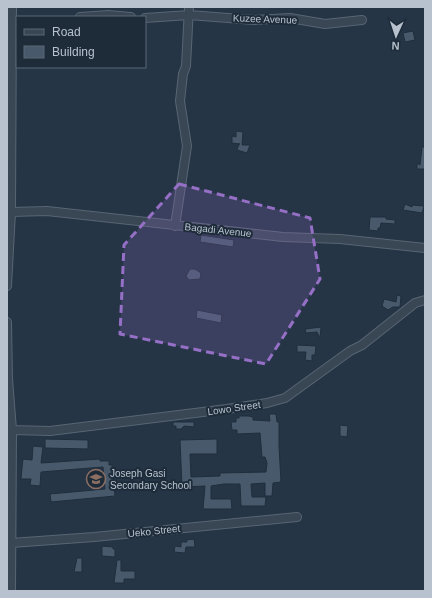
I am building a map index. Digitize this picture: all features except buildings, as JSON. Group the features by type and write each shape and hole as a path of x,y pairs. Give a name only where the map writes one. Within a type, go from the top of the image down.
{"street":[{"path":"7,286 7,251 10,244 11,212 9,132 12,7"},
{"path":"176,226 188,146 180,101 183,74 186,66 189,11"},
{"name":"Kuzee Avenue","path":"146,18 189,11 254,20 290,18 325,24 362,20"},
{"path":"94,16 120,16"},
{"name":"Bagadi Avenue","path":"11,212 47,211 283,237 340,239 425,248"},
{"name":"Lowo Street","path":"10,434 50,431 227,410 267,403 285,398 350,351 362,345 415,303 425,300"},
{"path":"7,322 10,434 11,591"},
{"name":"Ueko Street","path":"11,543 94,537 297,517"}],"highlighted area":[{"path":"179,184 310,218 320,279 266,364 120,334 124,245"}],"place":[{"name":"Joseph Gasi Secondary School","path":"96,479"}]}
